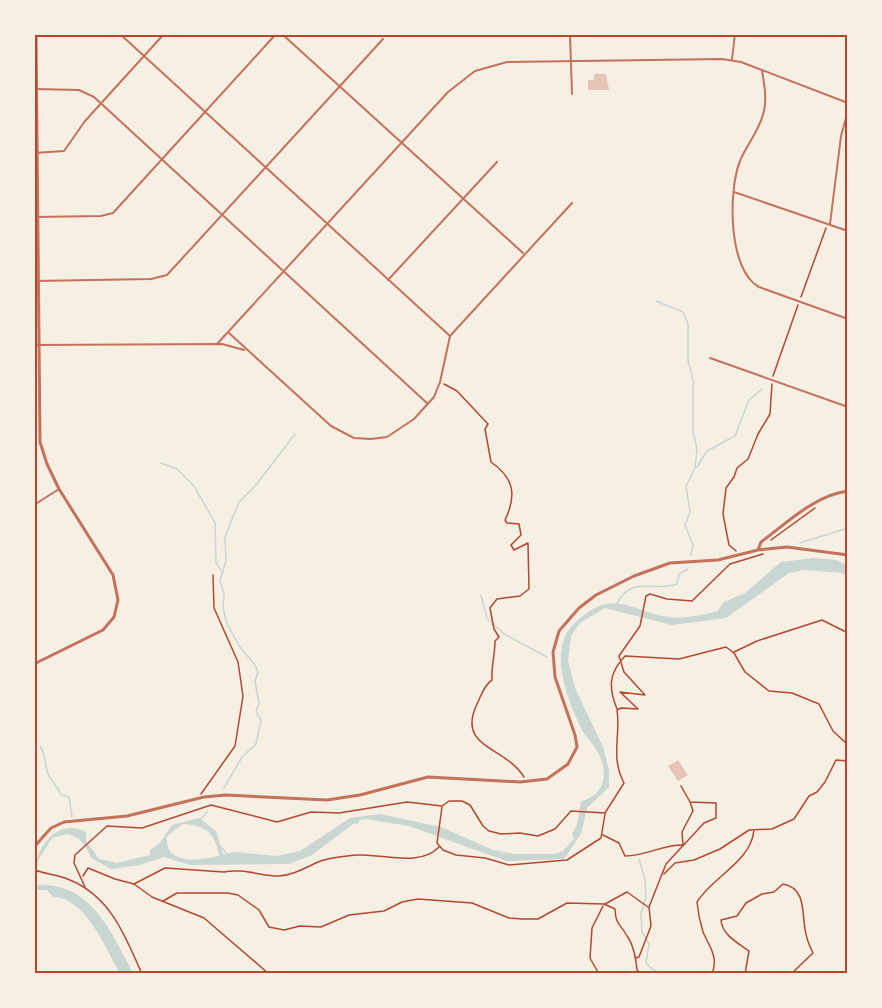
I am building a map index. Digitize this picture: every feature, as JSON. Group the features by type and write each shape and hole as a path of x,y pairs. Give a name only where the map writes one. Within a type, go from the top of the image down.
{"street":[{"path":"34,664 103,630 114,617 118,600 113,575 59,489 40,442 36,345 36,34"},
{"path":"120,34 450,336"},
{"path":"36,153 64,151 101,103 164,34"},
{"path":"36,217 110,215 276,34"},
{"path":"282,34 523,253"},
{"path":"570,34 572,94"},
{"path":"732,59 735,34"},
{"path":"36,281 163,277 384,39"},
{"path":"217,344 456,83 475,71 507,62 732,59 848,103"},
{"path":"762,70 765,109 758,129 740,161 734,191 735,236 741,267 747,279 759,287 848,319"},
{"path":"35,89 79,90 89,93 428,404"},
{"path":"829,224 841,136 848,111"},
{"path":"388,280 497,162"},
{"path":"734,191 848,231"},
{"path":"228,332 331,426 354,438 378,439 395,433 414,419 428,404 440,382 450,336 523,253 572,203"},
{"path":"36,345 217,344 235,346 249,353"},
{"path":"710,358 772,378 848,407"},
{"path":"34,505 59,489"},
{"path":"760,550 761,542 824,497 848,491"},
{"path":"34,847 51,828 64,822 127,816 198,797 226,795 337,799 428,777 527,782 547,779 558,773 576,753 575,735 557,687 552,662 554,644 559,631 574,613 596,596 658,566 682,561 726,559 760,550 787,547 848,555"}],"path":[{"path":"801,299 829,224"},
{"path":"737,552 729,545 723,514 726,488 737,468 748,459 758,434 770,414 772,378 797,307"},
{"path":"440,382 457,391 488,424 485,429 491,462 502,469 513,485 513,504 505,520 507,524 519,524 522,535 511,545 514,550 528,543 529,589 520,596 497,599 490,608 494,629 499,637 495,641 495,658 490,665 492,680 486,685 472,715 471,731 475,739 515,763 527,782"},
{"path":"761,542 772,540 820,504"},
{"path":"617,710 621,708 638,709 621,695 621,692 642,695 645,693 633,685 620,662 620,652 641,623 646,596 650,594 667,599 692,600 730,564 756,556"},
{"path":"198,797 235,746 243,696 238,662 214,608 213,575"},
{"path":"734,653 757,641 822,620 848,633"},
{"path":"439,847 456,855 485,858 514,865 567,860 602,835 605,813 624,783 616,762 615,736 620,722 612,697 612,675 613,669 625,656 679,659 726,647 734,653 745,672 769,691 792,693 819,704 833,731 848,745"},
{"path":"664,874 675,863 694,860 728,846 754,829 772,829 794,819 809,796 817,792 825,782 836,760 848,760"},
{"path":"681,786 693,811 682,832 683,845"},
{"path":"85,887 74,863 78,851 107,826 142,828 211,805 277,822 311,812 339,813 407,802 442,806 449,801 467,802 489,831 538,836 555,829 571,811 605,813"},
{"path":"636,958 639,957 651,926 649,907 664,874 666,864 704,823 716,818 717,803 690,801"},
{"path":"439,847 442,806"},
{"path":"712,974 716,964 710,943 704,934 697,902 703,892 747,850 754,829"},
{"path":"602,835 619,843 627,856 639,855 666,845 683,845"},
{"path":"134,884 165,868 217,872 233,870 277,876 302,870 331,858 372,855 417,858 428,856 439,847"},
{"path":"82,877 90,867 115,879 134,884 163,901 210,922 222,936 269,974"},
{"path":"35,870 85,887 112,913 142,974"},
{"path":"745,974 749,951 728,936 721,926 721,920 737,916 746,903 762,894 774,892 783,884 791,885 799,894 806,916 807,939 813,953 791,974"},
{"path":"600,974 590,958 592,928 604,904 627,891 649,907"},
{"path":"163,901 177,893 228,892 238,895 259,910 269,927 284,930 300,926 321,927 349,915 384,911 402,902 418,899 472,903 509,918 522,919 537,919 567,903 604,904 615,909 616,923 627,936 636,958 637,970 642,974"},
{"path":"281,974 290,974"}],"shaded area":[{"path":"814,558 836,560 847,565 847,585 845,575 842,573 804,570 789,573 726,618 672,625 605,608 580,623 571,636 568,661 575,688 603,747 609,770 609,787 587,808 581,834 564,859 506,861 409,826 366,819 353,824 312,855 289,864 190,865 164,857 140,865 111,869 91,858 76,837 67,834 52,838 39,859 35,874 36,864 43,845 57,832 76,828 86,832 86,841 99,859 117,863 150,855 150,850 160,843 172,825 199,818 216,831 223,854 237,852 277,856 300,851 350,818 380,814 441,827 502,854 555,854 563,851 574,839 572,834 577,825 581,801 596,793 604,774 601,759 581,728 564,683 562,647 565,636 575,622 595,608 616,603 656,615 675,617 718,611 724,602 745,593 781,562","holes":["183,824 197,826 208,832 215,841 219,856 192,860 176,856 171,852 167,845 167,836"]},
{"path":"35,885 54,886 70,891 84,900 107,926 133,973 120,973 94,926 75,906 65,899 53,897 47,890 35,890"}],"building":[{"path":"594,74 606,74 609,90 588,90 588,80 594,80"},
{"path":"678,760 688,775 678,781 668,766"}],"waterway":[{"path":"656,301 683,312 688,324 688,360 693,380 693,431 697,449 695,468 686,486 690,512 685,525 693,545 691,555"},
{"path":"697,467 707,451 735,436 749,400 762,389"},
{"path":"224,788 242,757 256,744 261,720 256,712 259,703 255,682 258,672 227,624 223,608 224,594 220,581 226,561 225,537 239,502 256,485 295,434"},
{"path":"161,463 177,469 194,486 215,523 216,562 221,571"},
{"path":"800,543 848,528"},
{"path":"616,605 622,596 635,587 677,584 679,574 688,569"},
{"path":"481,596 487,618 504,634 547,657"},
{"path":"40,746 50,778 61,795 69,797 72,817"},
{"path":"199,821 208,811"},
{"path":"220,846 227,854"},
{"path":"495,851 511,854"},
{"path":"639,859 645,880 646,897 641,913 642,932 649,944 646,963 661,974"}]}
